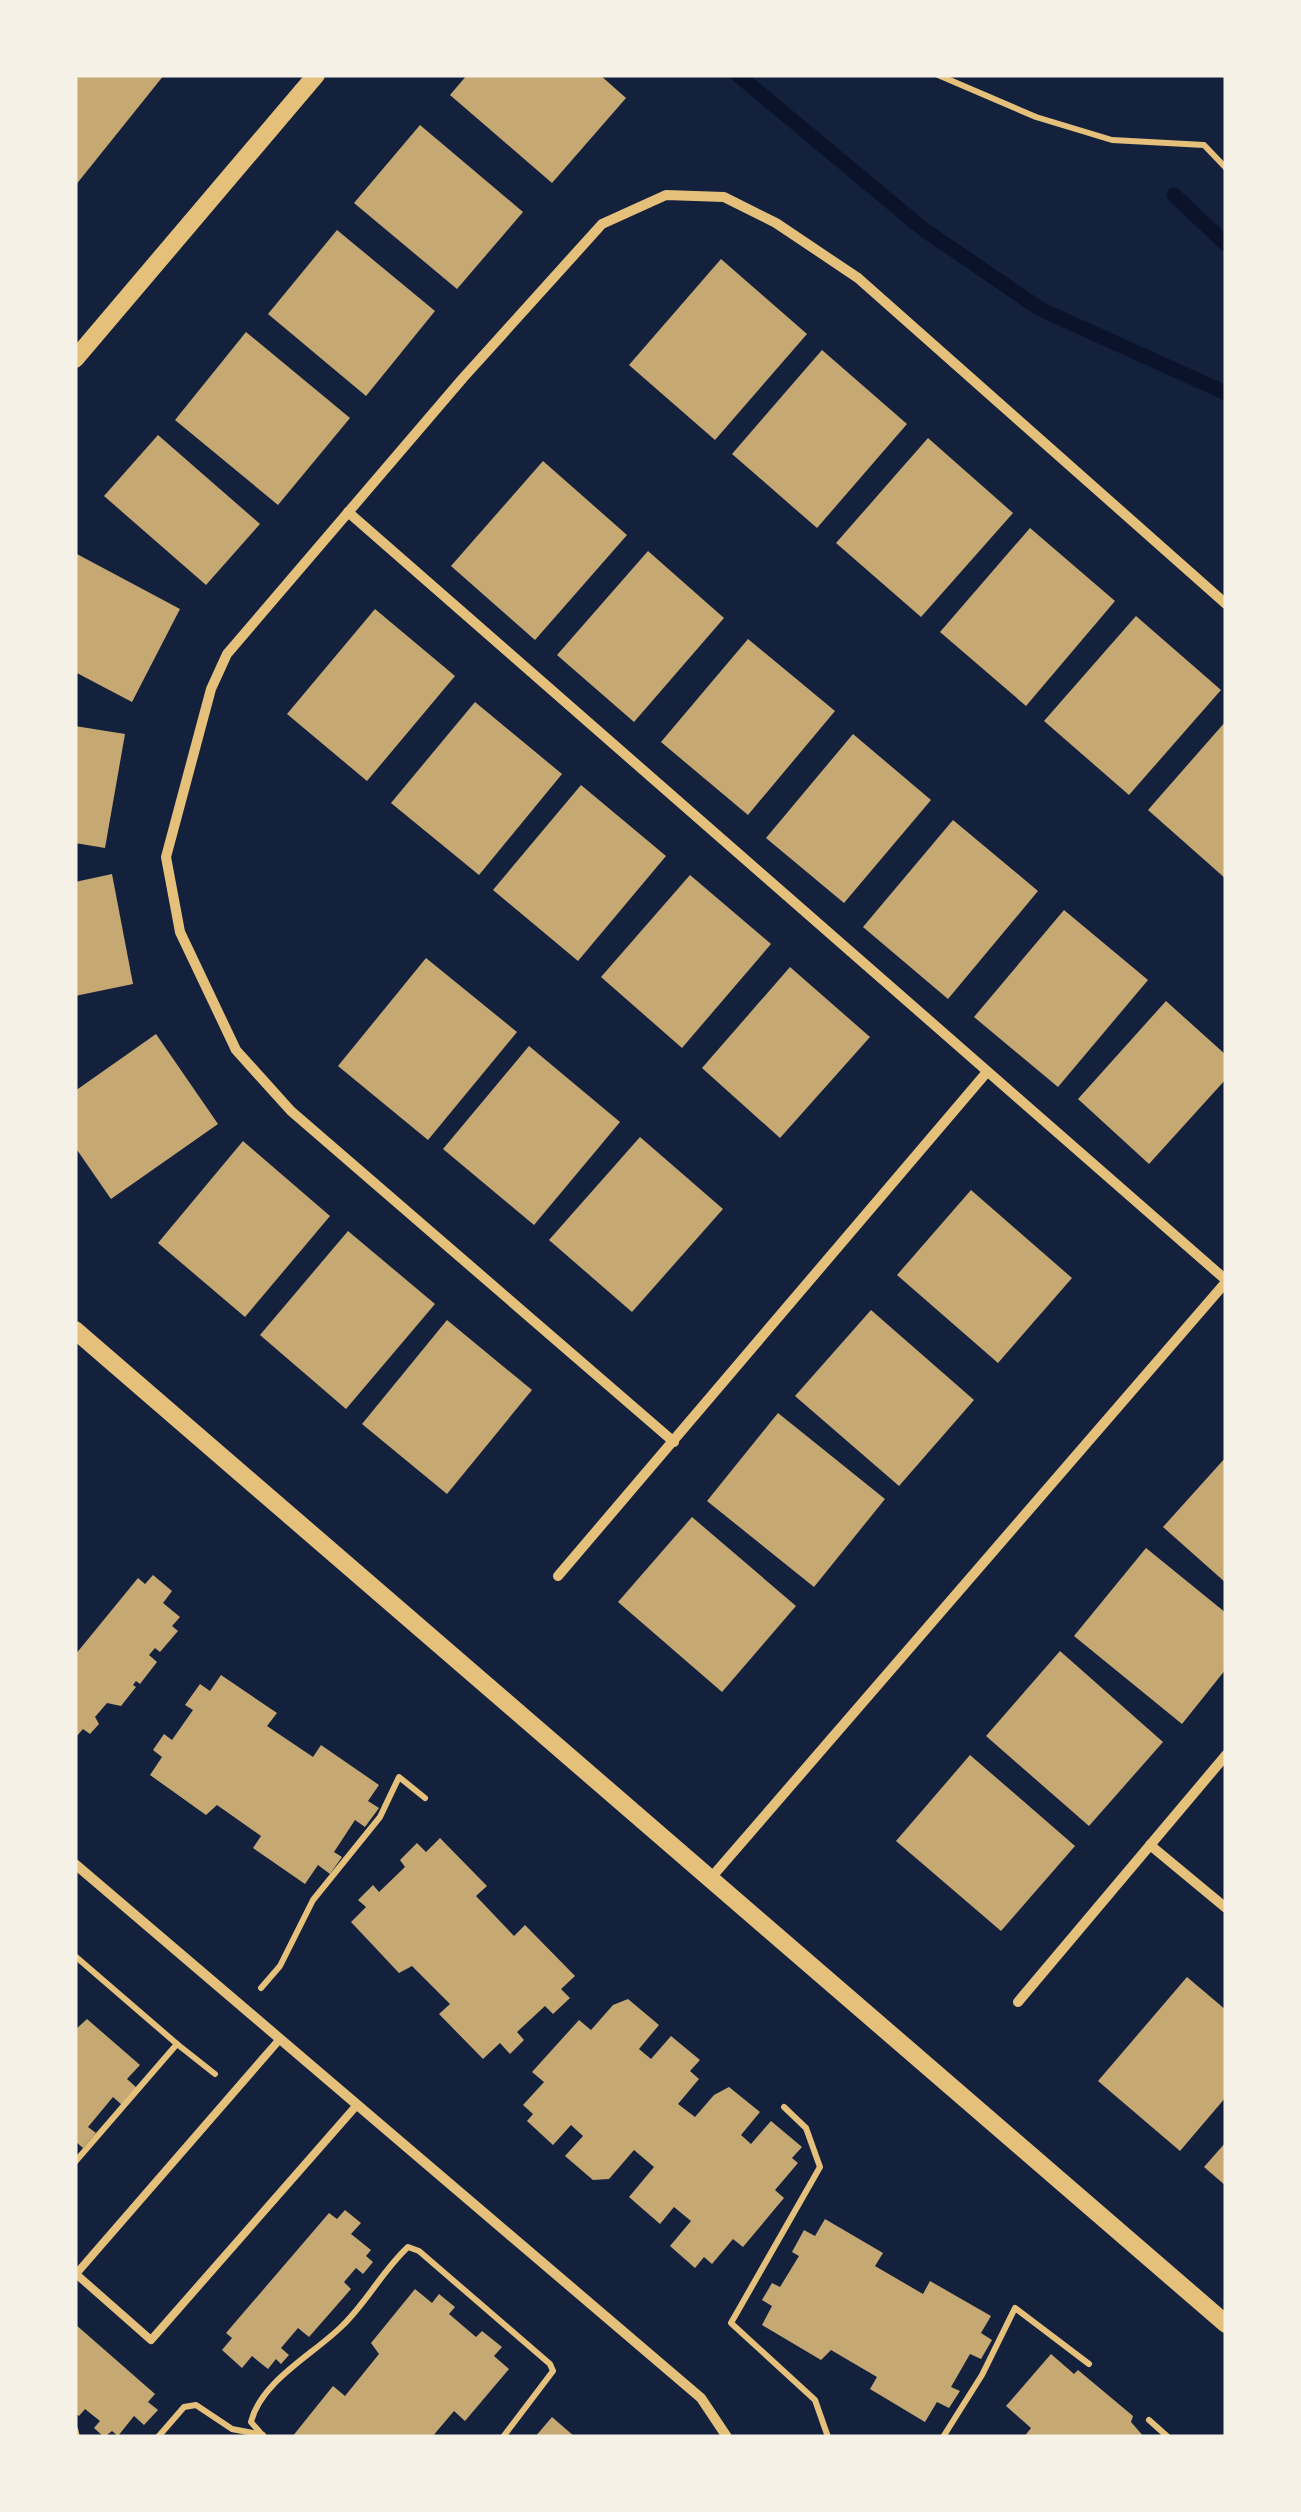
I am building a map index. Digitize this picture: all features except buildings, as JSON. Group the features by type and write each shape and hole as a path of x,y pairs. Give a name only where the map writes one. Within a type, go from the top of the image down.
{"street":[{"path":"75,359 316,75"},
{"path":"674,1442 291,1112 236,1050 180,932 166,857 211,689 227,654 602,224 666,195 724,198 776,223 858,278 1226,604"},
{"path":"348,512 1226,1281 710,1878"},
{"path":"558,1576 987,1072"},
{"path":"75,1330 1226,2324"},
{"path":"1018,2002 1226,1755"},
{"path":"1150,1845 1226,1908"},
{"path":"75,1864 701,2398 726,2437"}],"lane":[{"path":"280,2039 76,2274 151,2340 357,2105"}],"path":[{"path":"938,75 1036,117 1112,140 1204,145 1226,168"},
{"path":"244,2008 280,1966 312,1900 380,1817 399,1777 426,1798"},
{"path":"75,1956 236,2091"},
{"path":"75,2162 176,2044"},
{"path":"784,2106 806,2128 820,2167 731,2323 814,2400 828,2437"},
{"path":"264,2436 252,2422 254,2409 290,2370 344,2325 408,2247 431,2261 550,2364 552,2371 504,2437"},
{"path":"943,2437 982,2375 1015,2308 1090,2364"},
{"path":"158,2437 184,2406 196,2405 232,2429 264,2436"},
{"path":"1149,2420 1168,2437"},
{"path":"75,2429 77,2437"}],"waterway":[{"path":"738,75 923,229 1040,309 1226,393"},
{"path":"1174,195 1226,244"}]}
